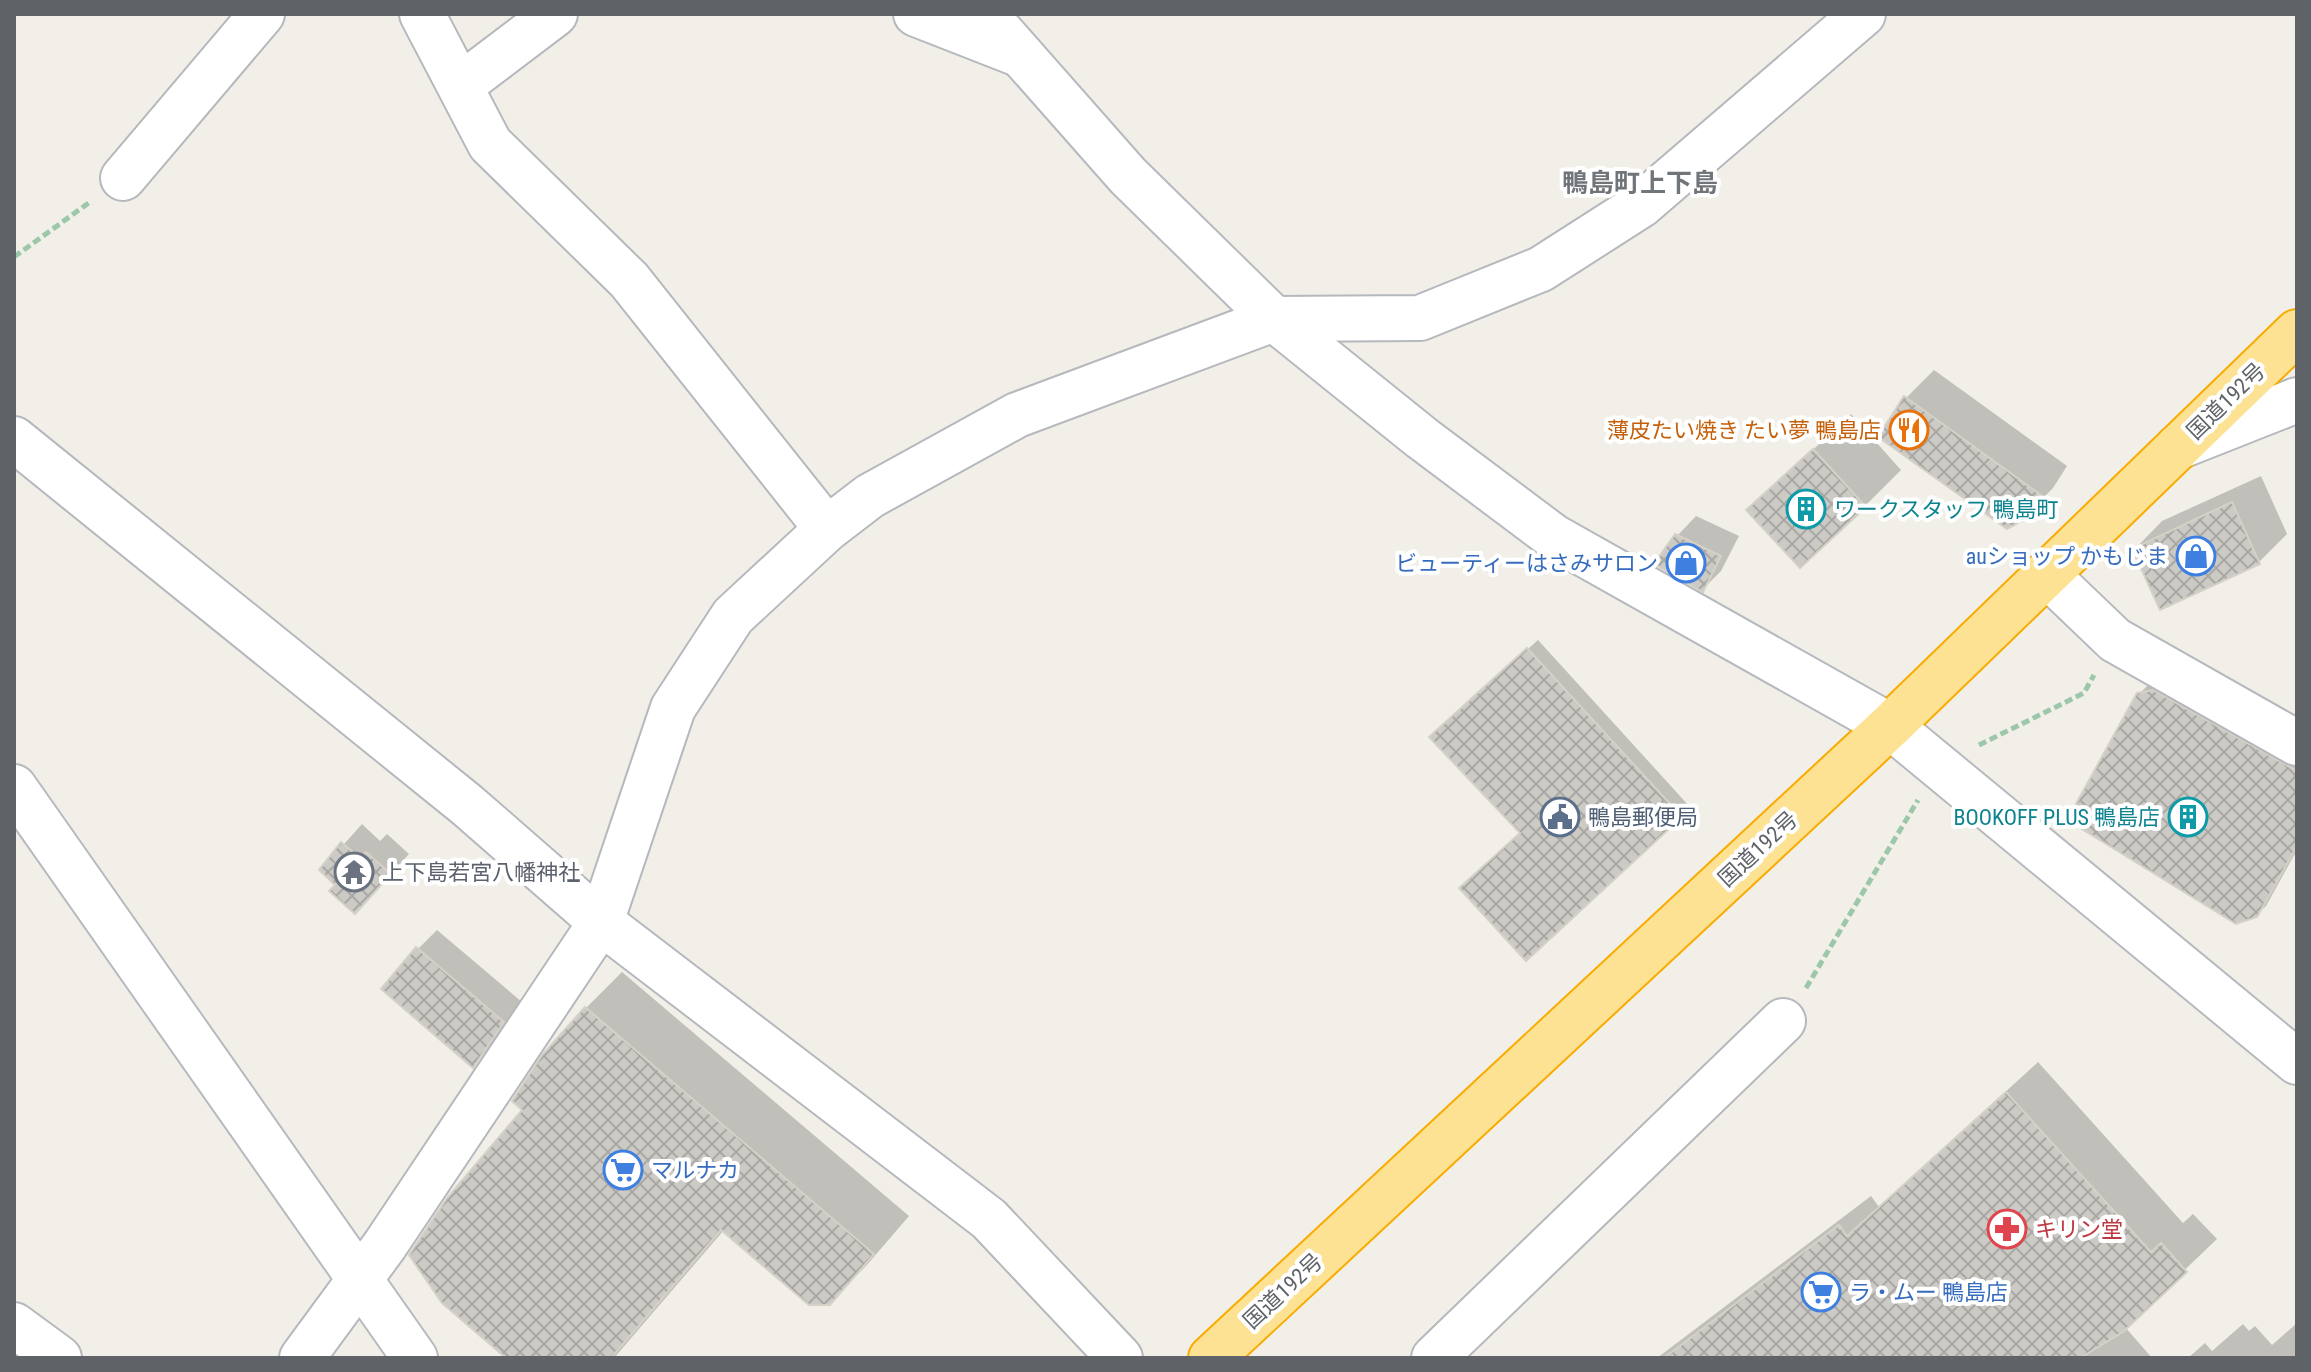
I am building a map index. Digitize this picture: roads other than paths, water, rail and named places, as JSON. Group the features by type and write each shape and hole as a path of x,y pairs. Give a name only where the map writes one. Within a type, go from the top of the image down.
{"highway":[{"name":"国道192号","path":"1211,1358 1890,726 2297,332"}],"street":[{"path":"123,178 262,14"},
{"path":"422,14 490,144 629,280 827,529"},
{"path":"460,86 555,14"},
{"path":"916,14 1021,55"},
{"path":"985,14 1128,176 1274,319 1422,438 1554,537 1890,726 2297,1062"},
{"path":"302,1358 360,1280 601,922 673,708 733,616 827,529 870,496 1017,415 1274,319 1420,318 1541,269 1641,205 1863,14"},
{"path":"2178,447 2297,400"},
{"path":"14,439 467,805 601,922 989,1219 1120,1358"},
{"path":"2046,574 2115,640 2297,743"},
{"path":"14,787 415,1358"},
{"path":"1434,1358 1783,1021"},
{"path":"14,1325 59,1358"}],"place":[{"name":"薄皮たい焼き たい夢 鴨島店","path":"1909,430"},
{"name":"ワークスタッフ 鴨島町","path":"1806,509"},
{"name":"auショップ かもじま","path":"2196,556"},
{"name":"ビューティーはさみサロン","path":"1686,563"},
{"name":"鴨島郵便局","path":"1560,817"},
{"name":"BOOKOFF PLUS 鴨島店","path":"2188,817"},
{"name":"上下島若宮八幡神社","path":"354,872"},
{"name":"マルナカ","path":"623,1170"},
{"name":"キリン堂","path":"2007,1229"},
{"name":"ラ・ムー 鴨島店","path":"1821,1292"}],"district":[{"name":"鴨島町上下島","path":"1640,183"}]}
